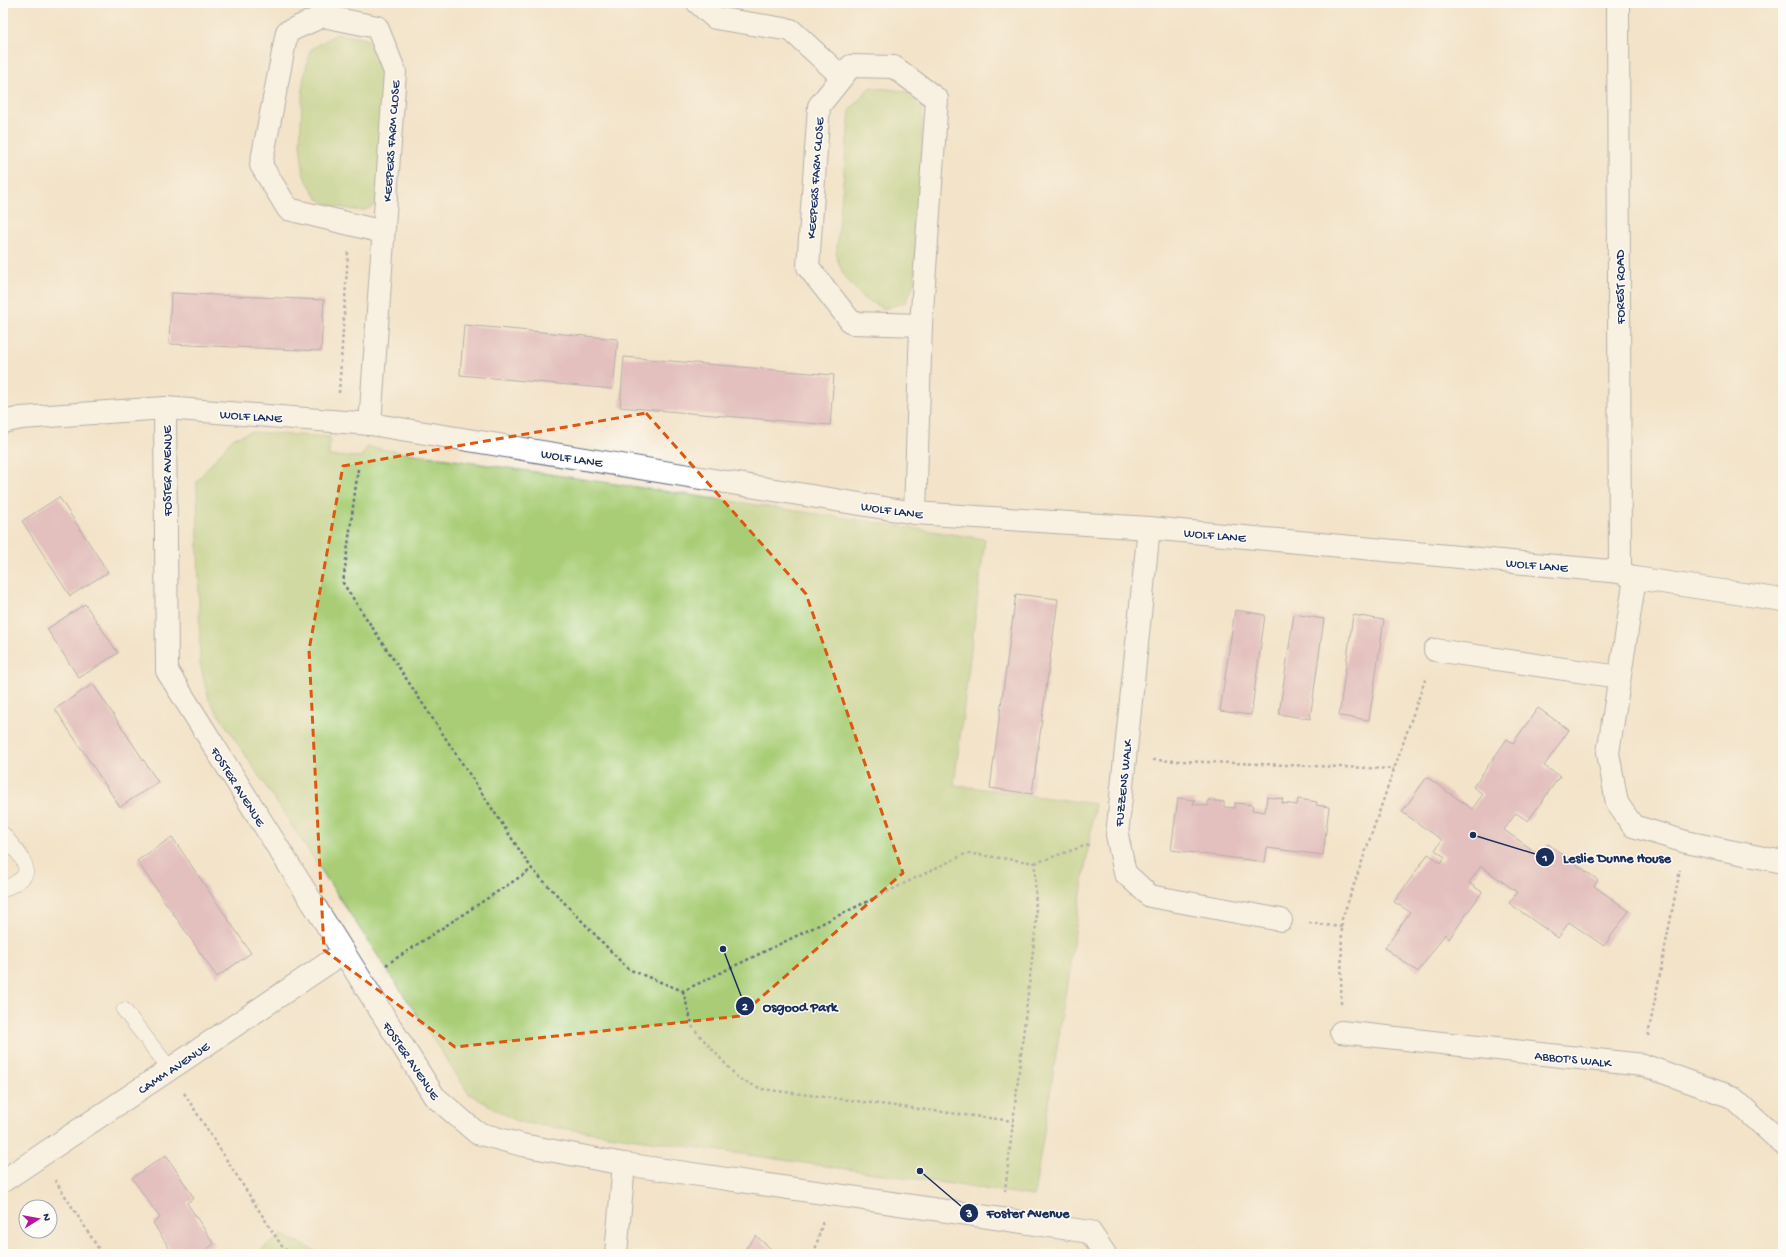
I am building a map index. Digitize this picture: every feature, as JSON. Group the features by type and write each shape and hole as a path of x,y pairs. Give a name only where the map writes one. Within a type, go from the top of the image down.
{"street":[{"path":"698,3 715,18 791,30 842,77"},
{"name":"FOREST ROAD","path":"1618,3 1627,575 1619,677 1608,753 1617,803 1633,826 1686,842 1783,862"},
{"name":"KEEPERS FARM CLOSE","path":"370,424 395,72 377,27 323,16 287,32 261,166 288,209 383,232"},
{"name":"KEEPERS FARM CLOSE","path":"915,513 921,325 937,99 894,67 852,66 819,106 808,267 852,323 921,325"},
{"name":"WOLF LANE","path":"3,422 21,418 165,408 370,424 915,513 1150,528 1627,575 1783,600"},
{"name":"FOSTER AVENUE","path":"165,408 167,671 434,1096 477,1133 522,1145 624,1164 1090,1232 1105,1254"},
{"name":"FUZZENS WALK","path":"1150,528 1117,835 1125,873 1150,896 1280,920"},
{"path":"1435,650 1619,677"},
{"name":"CAMM AVENUE","path":"3,1180 343,953"},
{"name":"ABBOT'S WALK","path":"1341,1032 1643,1065 1732,1097 1783,1144"},
{"path":"616,1254 624,1164"}],"lane":[{"path":"3,834 26,865 26,871 24,877 3,890"},
{"path":"124,1010 170,1069"}],"path":[{"path":"337,421 350,224"},
{"path":"358,469 343,584 532,869 628,969 683,991 967,853 1035,863 1117,835"},
{"path":"1341,1032 1342,919 1435,650"},
{"path":"1125,759 1394,769"},
{"path":"1643,1065 1686,842"},
{"path":"1002,1219 1036,925 1035,863"},
{"path":"361,982 532,869"},
{"path":"1280,920 1342,927"},
{"path":"683,991 693,1028 739,1079 762,1089 1013,1121"},
{"path":"170,1069 283,1248 293,1254"},
{"path":"39,1157 102,1254"}],"highlighted area":[{"path":"646,413 806,594 903,873 740,1016 455,1047 324,950 309,650 343,466"}],"green space":[{"path":"336,34 357,37 371,42 380,52 389,72 377,205 362,211 337,207 318,199 304,176 300,145 303,82 310,50"},
{"path":"870,87 904,91 922,107 922,174 914,284 906,302 884,309 863,298 844,276 836,256 850,110"},
{"path":"250,432 330,437 329,456 361,457 367,447 985,539 954,785 1095,804 1034,1196 518,1122 469,1094 209,700 200,664 197,481 232,439"},
{"path":"282,1235 322,1254 255,1254"}],"building":[{"path":"171,293 324,300 321,351 169,344"},
{"path":"464,325 618,339 613,389 460,375"},
{"path":"624,357 834,375 830,425 620,407"},
{"path":"59,497 108,572 70,596 22,521"},
{"path":"1016,594 1058,599 1032,794 990,788"},
{"path":"85,604 118,653 79,678 47,629"},
{"path":"1235,610 1265,615 1251,715 1220,711"},
{"path":"1294,614 1324,619 1310,719 1279,714"},
{"path":"1353,615 1384,620 1369,720 1339,716"},
{"path":"93,684 158,782 120,807 55,709"},
{"path":"1538,708 1569,730 1544,766 1560,776 1528,821 1516,813 1504,830 1540,855 1548,844 1598,880 1594,886 1629,911 1604,946 1569,922 1558,938 1509,903 1517,892 1481,866 1469,883 1482,892 1449,939 1445,934 1418,972 1385,948 1410,912 1394,902 1428,854 1441,863 1445,857 1435,850 1442,840 1402,812 1427,777 1472,809 1483,794 1473,787 1507,739 1513,743"},
{"path":"1267,797 1283,799 1282,803 1297,805 1298,799 1317,802 1316,805 1329,807 1323,855 1267,848 1265,862 1171,850 1178,798 1195,800 1193,804 1208,806 1208,800 1224,802 1224,807 1235,808 1235,803 1253,805 1252,810 1265,812"},
{"path":"172,837 251,953 217,977 137,861"},
{"path":"166,1155 194,1198 187,1203 214,1244 200,1254 173,1254 153,1223 160,1218 132,1178"},
{"path":"756,1236 777,1254 741,1254"}],"place":[{"name":"Leslie Dunne House","path":"1473,835"},
{"name":"Osgood Park","path":"723,949"},
{"name":"Foster Avenue","path":"920,1171"}]}
